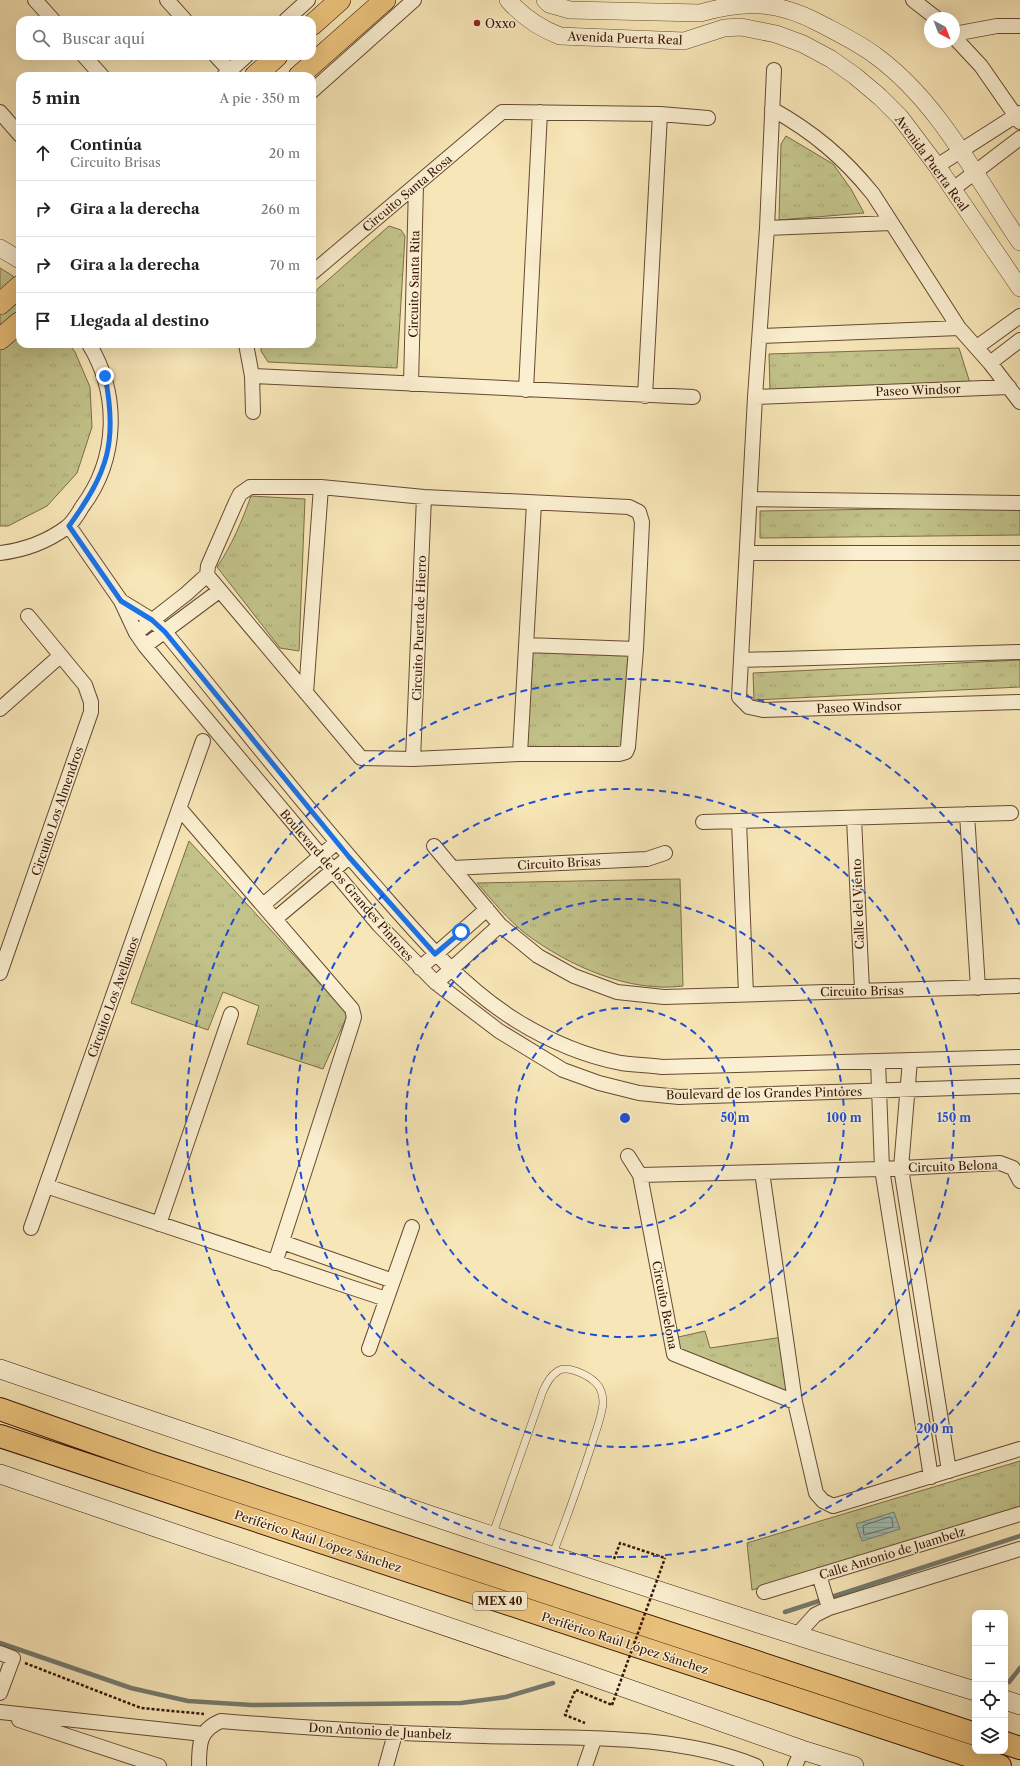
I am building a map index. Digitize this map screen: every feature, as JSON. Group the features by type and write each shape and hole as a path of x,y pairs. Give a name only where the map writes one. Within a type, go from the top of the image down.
{"highway":[{"name":"Periférico Raúl López Sánchez","path":"0,1410 150,1462 972,1733"},
{"name":"Periférico Raúl López Sánchez","path":"0,1436 1000,1766"},
{"path":"1008,1744 1020,1748"}],"main road":[{"path":"316,21 340,0"},
{"path":"304,72 385,0"},
{"path":"259,72 273,60"},
{"path":"0,304 16,290"},
{"path":"0,339 16,325"},
{"path":"0,1369 492,1537 796,1636 972,1690"},
{"path":"0,1474 583,1673 799,1758 854,1766"},
{"path":"1008,1701 1020,1705"}],"street":[{"path":"35,0 49,16"},
{"path":"167,0 181,16"},
{"path":"316,87 414,0"},
{"name":"Avenida Puerta Real","path":"508,0 521,14 542,29 560,36 684,41 724,28 741,27 776,34 803,44 831,59 855,76 880,97 900,117 937,166 1020,288"},
{"path":"545,0 549,4 570,10 700,13 719,4 744,0 781,7 804,15 851,39 876,56 918,95 975,172 1020,242"},
{"path":"913,0 929,12"},
{"path":"934,0 935,12"},
{"path":"290,16 302,2 310,16"},
{"path":"776,34 781,7"},
{"path":"697,38 700,13"},
{"path":"960,33 997,26 1020,26"},
{"path":"937,166 1019,117 980,66 960,44"},
{"path":"88,60 98,72"},
{"path":"218,60 226,72"},
{"path":"229,72 242,60"},
{"name":"Paseo Windsor","path":"774,70 767,228 755,396 748,553 739,697 749,707 763,710 1020,702"},
{"path":"772,109 799,124 840,157 873,194 890,223 959,328 977,347 1020,402"},
{"path":"0,112 16,130"},
{"name":"Circuito Santa Rosa","path":"316,270 502,112 540,112"},
{"path":"526,390 540,112 660,114 708,118"},
{"path":"644,396 660,114"},
{"path":"953,189 1020,138"},
{"name":"Circuito Santa Rita","path":"411,384 416,185"},
{"path":"767,228 890,223"},
{"path":"0,248 16,258"},
{"path":"977,347 1020,316"},
{"path":"760,336 959,328"},
{"path":"990,364 1020,340"},
{"path":"0,553 22,550 48,539 69,526 90,497 102,471 110,440 111,407 105,376 91,348"},
{"path":"247,348 252,376 253,412"},
{"path":"252,376 693,398"},
{"name":"Paseo Windsor","path":"755,396 1009,387"},
{"path":"136,633 186,594 207,575 208,566 236,502 245,489 256,486 321,487 424,497 629,507 639,512 642,522 636,649 628,747 626,752 619,754 520,754 413,759 361,758 207,575"},
{"path":"306,693 321,487"},
{"name":"Circuito Puerta de Hierro","path":"413,759 424,497"},
{"path":"750,499 1020,503"},
{"path":"520,754 534,503"},
{"name":"Boulevard de los Grandes Pintores","path":"69,526 121,601 136,633 145,646 379,925 436,983 499,1031 538,1056 563,1070 599,1083 639,1093 679,1097 1020,1086"},
{"path":"748,553 1020,553"},
{"path":"145,646 219,591"},
{"name":"Boulevard de los Grandes Pintores","path":"121,601 152,620 165,632 349,857 435,954 487,1000 517,1021 538,1032 572,1048 621,1062 662,1067 1020,1057"},
{"name":"Circuito Los Almendros","path":"0,973 91,712 91,702 85,685 28,616"},
{"path":"526,645 636,649"},
{"path":"741,660 1020,652"},
{"path":"0,709 60,656"},
{"name":"Circuito Los Avellanos","path":"31,1228 180,809 202,741"},
{"path":"180,809 348,1002 354,1017 275,1263"},
{"path":"703,822 1011,813"},
{"path":"966,814 978,988"},
{"name":"Calle del Viento","path":"854,818 862,990"},
{"path":"739,821 746,994"},
{"path":"264,905 337,842"},
{"name":"Circuito Brisas","path":"434,846 500,925 538,956 574,976 617,992 664,996 1016,986"},
{"name":"Circuito Brisas","path":"452,868 647,859 665,853"},
{"path":"275,919 349,857"},
{"path":"420,968 487,909"},
{"path":"436,983 500,925"},
{"path":"160,1224 231,1014"},
{"name":"Circuito Belona","path":"910,1060 901,1168 949,1471"},
{"path":"878,1061 882,1169 931,1477"},
{"name":"Circuito Belona","path":"628,1156 640,1175 674,1354 795,1402"},
{"name":"Circuito Belona","path":"640,1175 882,1169 1000,1163 1013,1168 1020,1182"},
{"path":"762,1172 795,1402 816,1494 823,1501 833,1506 1020,1449"},
{"path":"46,1186 386,1300"},
{"path":"369,1349 412,1227"},
{"path":"282,1242 393,1281"},
{"name":"Calle Antonio de Juambelz","path":"764,1592 820,1579 1020,1514"},
{"path":"796,1636 815,1615 828,1605 1020,1549"},
{"path":"820,1579 828,1605"},
{"path":"0,1693 7,1656"},
{"path":"0,1713 203,1734 199,1754 200,1766"},
{"path":"0,1713 159,1766"},
{"name":"Don Antonio de Juanbelz","path":"203,1734 211,1725 221,1721 395,1734 643,1742 696,1748 756,1766"},
{"path":"386,1766 395,1734"},
{"path":"585,1766 594,1740"}],"lane":[{"path":"492,1537 543,1390 550,1378 558,1370 566,1369 576,1371 596,1383 601,1391 603,1403 600,1419 573,1500 552,1556"}],"path":[{"path":"609,1574 620,1543 665,1558 612,1705"},
{"path":"7,1656 141,1708 209,1714"},
{"path":"575,1691 565,1715 599,1728 594,1740"}],"green space":[{"path":"786,136 833,164 851,189 864,213 779,220 781,144"},
{"path":"389,226 401,230 405,236 397,368 268,362 261,351 261,348 316,348 316,290"},
{"path":"0,268 16,279 16,348 72,348 90,387 92,427 77,473 47,506 8,526 0,526"},
{"path":"959,348 970,383 770,390 769,354"},
{"path":"251,496 305,499 299,651 280,648 217,567 236,533"},
{"path":"1020,507 1020,535 760,538 760,511"},
{"path":"530,650 633,651 624,751 524,750"},
{"path":"1020,660 1020,687 754,700 753,673"},
{"path":"189,841 348,1014 323,1069 247,1044 259,1006 223,992 208,1030 131,1003"},
{"path":"680,879 683,986 663,987 621,981 600,975 561,957 526,934 513,923 477,883"},
{"path":"705,1331 710,1348 783,1337 792,1398 676,1352 674,1338"},
{"path":"1020,1461 1020,1508 752,1590 747,1543"}],"water":[{"path":"894,1512 900,1529 862,1541 856,1524"}],"waterway":[{"path":"785,1612 1020,1536"},
{"path":"0,1643 131,1688 188,1701 252,1705 461,1703 506,1697 553,1683"},
{"path":"1009,1682 1020,1668"}],"place":[{"name":"Oxxo","path":"477,23"}],"route":[{"path":"105,376 111,407 110,440 102,471 90,497 69,526 121,601 152,620 165,632 349,857 435,954 461,932"}]}
